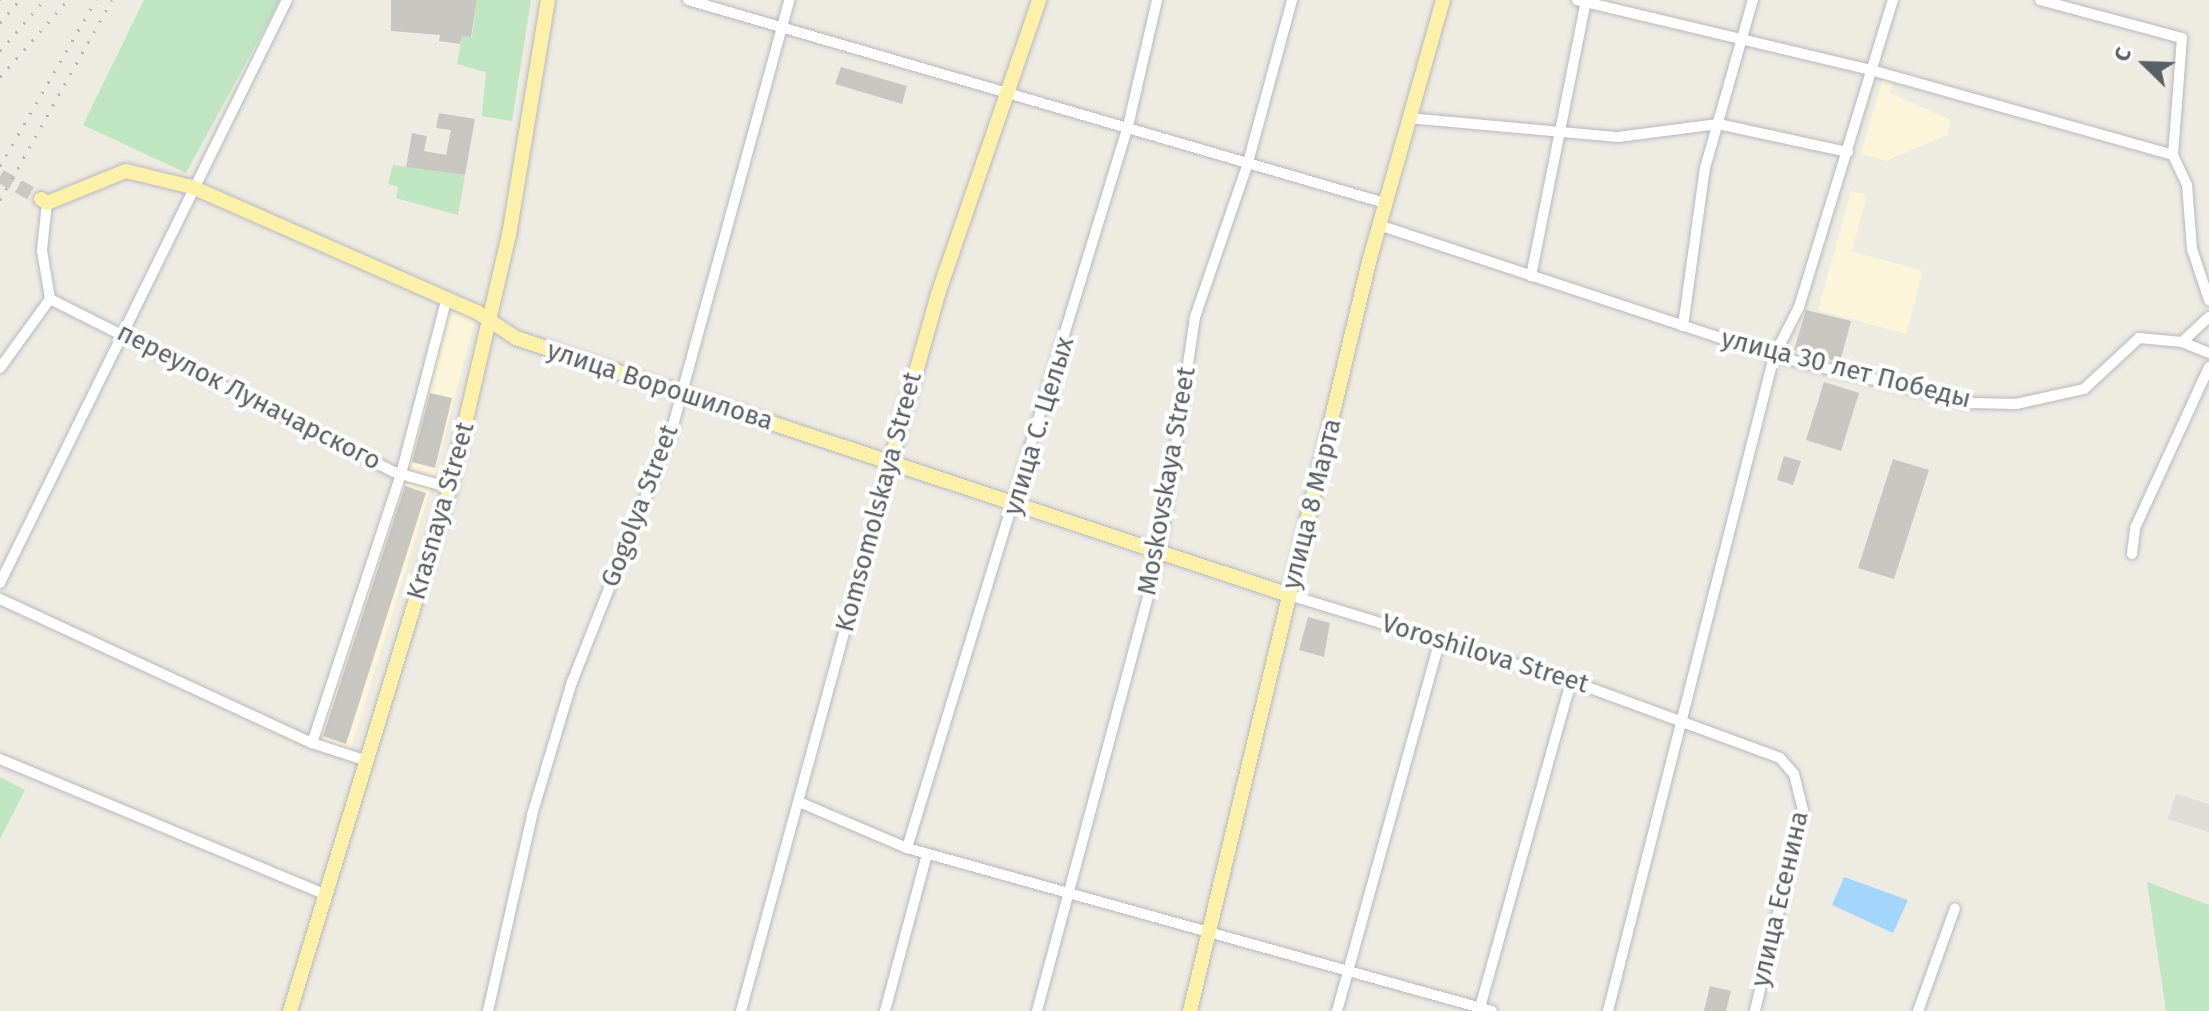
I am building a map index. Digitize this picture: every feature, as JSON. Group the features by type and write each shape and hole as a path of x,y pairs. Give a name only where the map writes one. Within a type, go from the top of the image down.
{"main road":[{"name":"Krasnaya Street","path":"290,1011 450,488 490,321 548,0"},
{"name":"Komsomolskaya Street","path":"890,464 1005,94 1039,0"},
{"name":"улица 8 Марта","path":"1190,1011 1379,225 1443,0"},
{"name":"улица Ворошилова","path":"44,201 126,171 192,187 447,298 516,338 1289,595"}],"street":[{"path":"0,583 127,334 192,187 287,0"},
{"path":"688,0 1005,94 1128,126 1247,166 1385,203"},
{"name":"Gogolya Street","path":"488,1011 532,815 572,682 672,429 789,0"},
{"name":"улица С. Целых","path":"907,848 1016,504 1128,126 1157,0"},
{"name":"Moskovskaya Street","path":"1037,1011 1160,551 1195,317 1247,166 1292,0"},
{"path":"1683,326 1705,168 1753,0"},
{"path":"1608,1011 1680,717 1774,356 1799,307 1893,0"},
{"path":"2040,0 2182,38 2173,155 2187,185 2192,249 2209,300"},
{"path":"1531,276 1583,1 1871,70 2173,155"},
{"path":"1408,118 1558,134 1618,137 1718,124 1848,152"},
{"path":"0,368 50,299 42,250 44,201"},
{"name":"улица 30 лет Победы","path":"1379,225 1774,356 1972,403 2016,404 2084,389 2139,338 2182,342 2209,353"},
{"name":"Krasnaya Street","path":"312,743 401,474 447,298"},
{"name":"переулок Луначарского","path":"50,299 127,334 401,474 450,488"},
{"path":"2182,342 2209,317"},
{"path":"2132,554 2135,528 2209,367"},
{"name":"Komsomolskaya Street","path":"741,1011 890,464"},
{"name":"Voroshilova Street","path":"1289,595 1440,639 1680,717"},
{"path":"0,599 312,743 367,761"},
{"path":"1337,1011 1440,639"},
{"path":"1480,1010 1571,681"},
{"name":"улица Есенина","path":"1680,717 1780,758 1802,792 1800,826 1755,1011"},
{"path":"0,759 326,895"},
{"path":"799,802 907,848 1068,895 1212,928 1346,973 1492,1011"},
{"path":"885,1011 927,854"},
{"path":"1918,1011 1955,908"}],"shaded area":[{"path":"1883,79 1893,82 1890,93 1951,120 1947,135 1886,161 1861,154"},
{"path":"1851,191 1867,195 1852,251 1923,271 1906,334 1818,310"},
{"path":"447,298 477,312 432,484 349,755 312,743 401,474"},
{"path":"2176,794 2209,804 2209,832 2168,819"}],"green space":[{"path":"144,0 280,0 186,173 83,125"},
{"path":"477,0 531,0 512,121 482,116 486,72 457,64 462,36 472,37"},
{"path":"393,165 465,175 458,215 396,198 398,187 388,184"},
{"path":"0,777 25,790 0,839"},
{"path":"2147,882 2209,905 2209,1011 2166,1011"}],"water":[{"path":"1844,877 1908,900 1893,933 1832,905"}],"building":[{"path":"391,0 477,0 471,37 462,36 460,44 439,41 440,35 391,31"},
{"path":"841,67 907,86 902,104 835,84"},
{"path":"439,113 475,119 465,175 406,167 412,133 427,136 424,151 446,155 451,130 436,128"},
{"path":"1806,310 1851,321 1840,362 1794,350"},
{"path":"1824,382 1859,393 1841,451 1806,440"},
{"path":"430,393 452,398 435,468 412,462"},
{"path":"1784,456 1801,461 1793,485 1777,480"},
{"path":"1893,459 1929,470 1894,579 1858,568"},
{"path":"405,486 426,493 346,744 323,736"},
{"path":"1308,617 1330,623 1324,657 1299,650"},
{"path":"1710,986 1731,991 1726,1011 1704,1011"}],"tunnel":[{"path":"0,176 41,199"}],"railway":[{"path":"0,23 19,0"},
{"path":"0,51 44,0"},
{"path":"0,77 68,0"},
{"path":"0,166 96,0"},
{"path":"0,200 112,0"}]}
